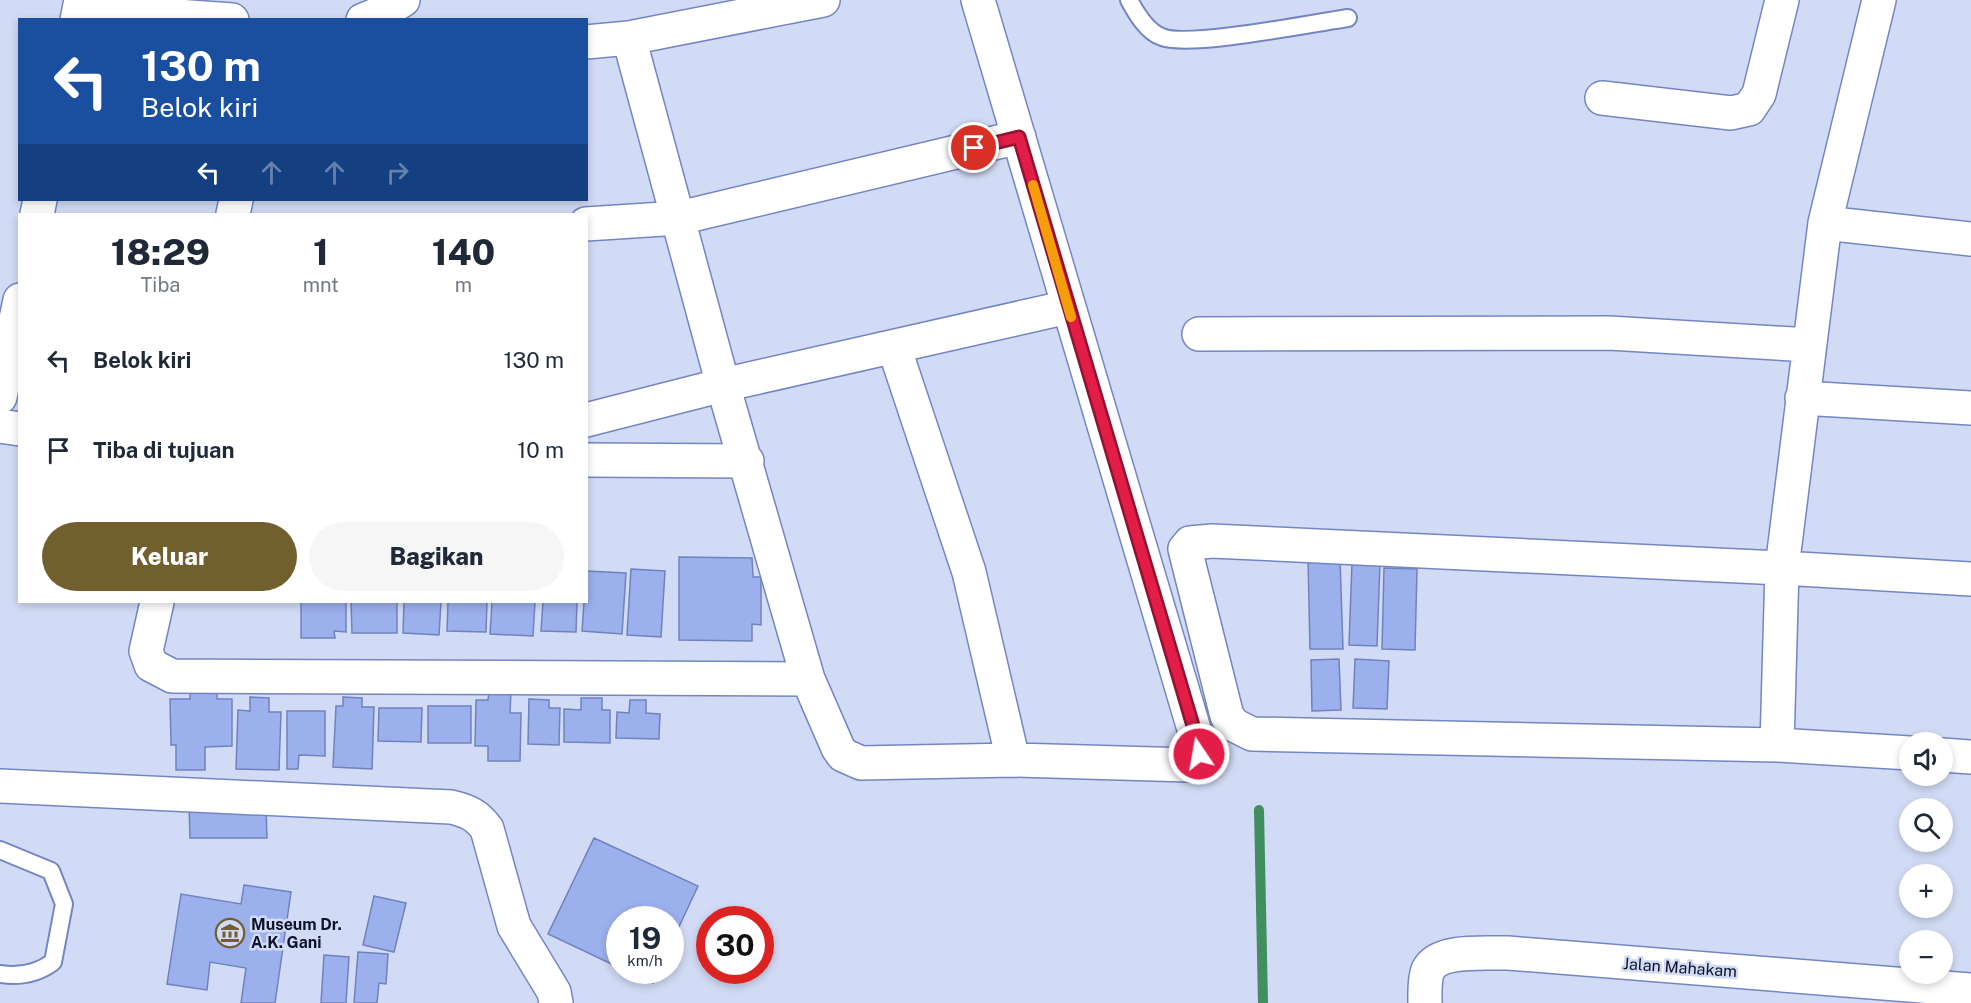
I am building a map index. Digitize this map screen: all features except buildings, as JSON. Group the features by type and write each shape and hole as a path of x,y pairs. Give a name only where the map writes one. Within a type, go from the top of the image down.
{"street":[{"path":"368,18 386,11 403,0"},
{"path":"588,42 629,38 823,0"},
{"path":"629,38 723,385 747,461 808,679 843,755 861,763 1013,760 1189,765 1199,754 1199,746 978,0"},
{"path":"1602,98 1731,113 1749,109 1760,94 1782,0"},
{"path":"1776,745 1782,568 1825,223 1879,0"},
{"path":"80,9 204,18"},
{"path":"588,224 678,218 1019,137"},
{"path":"1825,223 1971,239"},
{"path":"588,419 723,385 1068,307"},
{"path":"0,397 18,310"},
{"path":"1199,334 1609,333 1809,345"},
{"path":"894,347 969,572 1013,760"},
{"path":"1802,398 1971,408"},
{"path":"0,426 18,429"},
{"path":"588,460 747,461"},
{"path":"1899,752 1776,745 1252,734 1242,731 1227,716 1185,553 1186,546 1190,543 1212,541 1971,579"},
{"path":"157,603 146,651 151,665 172,676 808,679"},
{"path":"1953,756 1971,757"},
{"path":"0,786 451,807 466,811 478,818 487,829 514,926 554,992 556,1003"},
{"name":"Jalan Mahakam","path":"1425,1003 1425,981 1429,969 1435,963 1452,955 1508,953 1971,990"}],"lane":[{"path":"1129,0 1138,17 1161,37 1192,40 1348,18"},
{"path":"0,850 51,871 64,904 53,962 43,969 20,976 0,974"}],"waterway":[{"path":"1259,810 1263,1003"}],"slow traffic":[{"path":"1033,185 1071,317"}],"place":[{"name":"Museum Dr. A.K. Gani","path":"230,933"}],"route":[{"path":"974,148 1019,137 1199,746 1199,754"}]}
